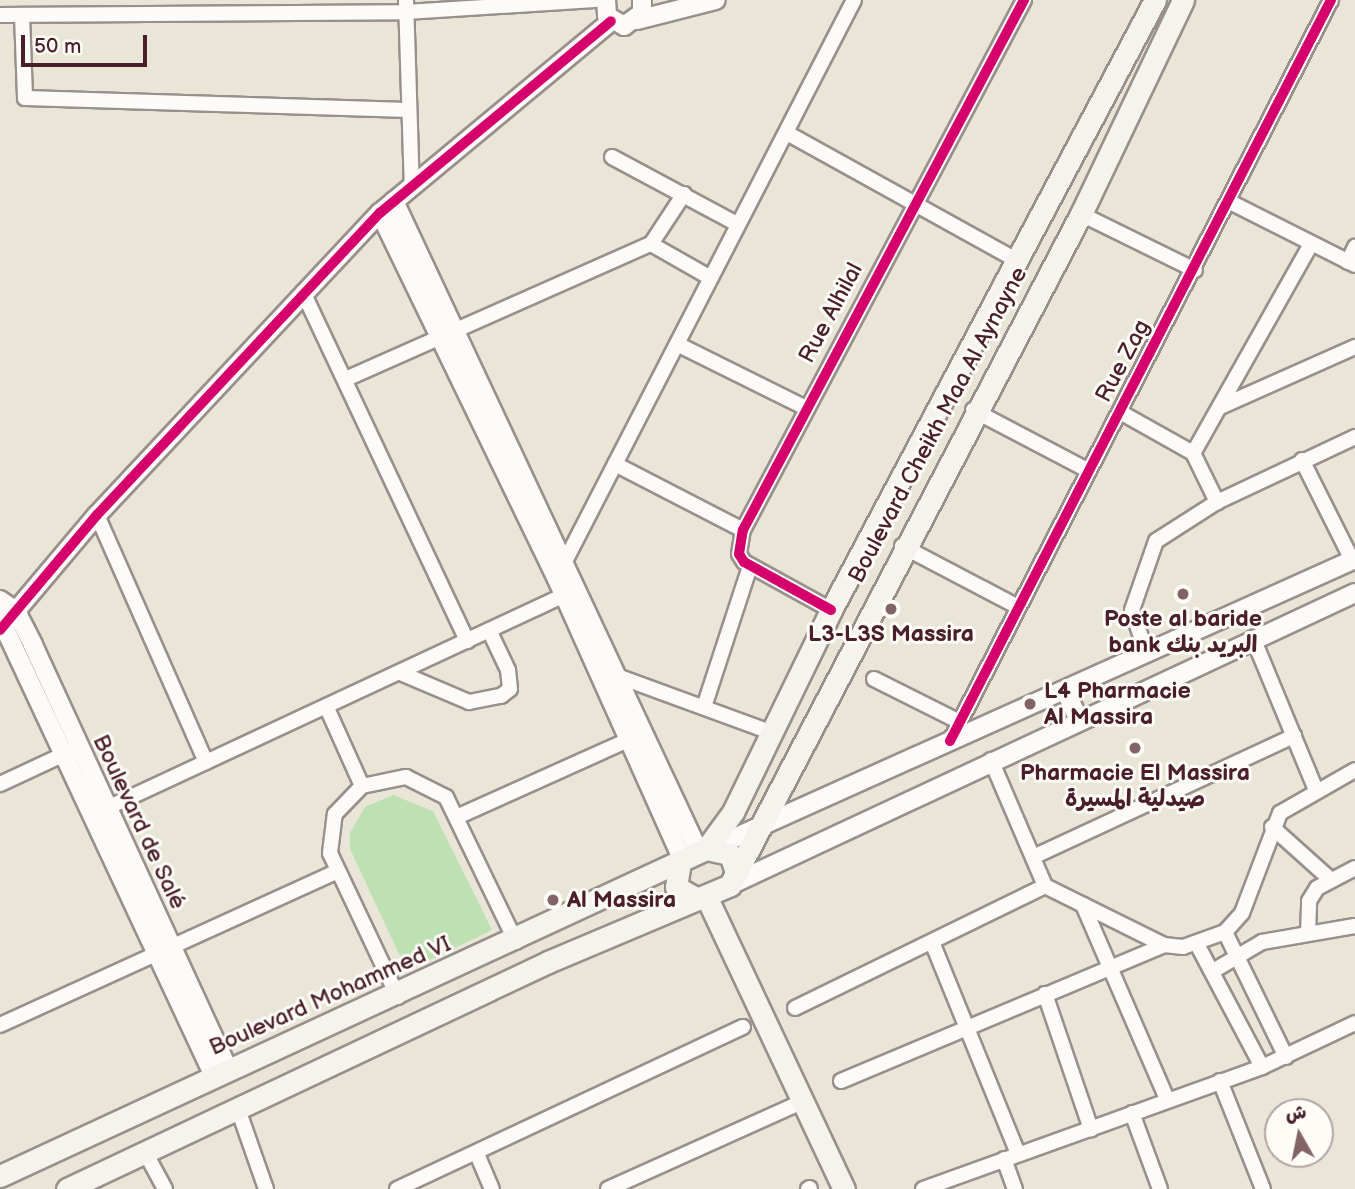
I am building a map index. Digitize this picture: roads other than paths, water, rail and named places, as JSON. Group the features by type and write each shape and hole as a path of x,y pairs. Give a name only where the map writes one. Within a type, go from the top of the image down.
{"main road":[{"name":"Boulevard Cheikh Maa Al Aynayne","path":"696,854 733,812 831,610 1155,0"},
{"name":"Boulevard Cheikh Maa Al Aynayne","path":"733,879 902,546 1080,214 1183,0"},
{"path":"67,1189 100,1182 145,1152 548,962 702,897 733,879 730,854 696,854 676,887 702,897 804,1101 844,1189"},
{"name":"Boulevard Mohammed VI","path":"0,1176 221,1073 516,942 696,854"}],"street":[{"path":"637,20 642,0"},
{"path":"0,15 88,7 600,7 624,26 637,20 716,0"},
{"path":"637,736 620,677 567,587 567,559 677,344 735,223 787,133 854,0"},
{"name":"Rue Alhilal","path":"743,530 804,407 1024,0"},
{"name":"Rue Zag","path":"950,741 1230,202 1331,0"},
{"path":"406,6 412,187"},
{"path":"5,621 97,515 303,292 387,207 412,187 600,7"},
{"path":"22,15 25,98 410,110"},
{"path":"787,133 912,205 1016,260"},
{"path":"612,157 735,223"},
{"path":"348,378 651,244 684,194"},
{"path":"1230,202 1351,263 1355,247"},
{"path":"387,207 567,559 567,587"},
{"path":"1080,214 1195,270"},
{"path":"651,244 709,277"},
{"path":"1193,453 1311,244"},
{"path":"303,292 348,378 467,640"},
{"path":"451,332 567,587 696,854"},
{"path":"677,344 804,407"},
{"path":"1220,407 1355,347"},
{"path":"973,410 1089,471"},
{"path":"1121,412 1193,453 1217,502"},
{"path":"1146,652 1132,610 1156,541 1217,502 1301,460 1355,437"},
{"path":"1301,460 1353,559"},
{"path":"615,464 743,530 739,554 750,566 831,610"},
{"path":"97,515 206,762"},
{"path":"902,546 1018,607"},
{"name":"Boulevard Mohammed VI","path":"696,854 756,831 1353,559"},
{"path":"704,707 750,566"},
{"path":"105,809 403,674 567,587"},
{"path":"733,879 1355,593"},
{"path":"0,600 5,621"},
{"name":"Boulevard de Salé","path":"5,621 105,809 162,951"},
{"path":"403,674 469,702 501,696 510,689 508,670 489,630"},
{"path":"1253,638 1316,790"},
{"path":"620,677 770,732"},
{"path":"874,679 960,722"},
{"path":"1065,690 1079,720"},
{"path":"327,708 362,786"},
{"path":"459,816 637,736"},
{"path":"1033,857 1294,736"},
{"path":"0,784 72,750"},
{"name":"Boulevard de Salé","path":"72,750 162,951 221,1073"},
{"path":"919,757 932,788"},
{"path":"991,760 1045,886 1164,945 1198,946 1225,932 1242,913 1272,827 1280,813 1355,770"},
{"path":"397,997 336,873 332,824 362,786 384,777 428,784 459,816 516,942"},
{"path":"1272,827 1331,880"},
{"path":"1308,934 1309,901 1331,880 1355,868"},
{"path":"0,1025 336,873"},
{"path":"795,1008 1045,886"},
{"path":"1083,905 1167,1099"},
{"path":"1213,971 1262,942 1355,926"},
{"path":"1225,932 1286,1057"},
{"path":"932,942 969,1027 1011,1157 1015,1189"},
{"path":"841,1081 1164,945"},
{"path":"1198,946 1262,1067"},
{"path":"1045,994 1091,1129"},
{"path":"923,1189 1262,1067 1355,1023"},
{"path":"397,1189 477,1154 743,1027"},
{"path":"1220,1081 1263,1189"},
{"path":"608,1189 804,1101"},
{"path":"237,1108 265,1189"},
{"path":"1132,1113 1160,1189"},
{"path":"145,1152 165,1189"},
{"path":"477,1154 492,1189"}],"place":[{"name":"Poste al baride bank البريد بنك","path":"1183,594"},
{"name":"L3-L3S Massira","path":"891,609"},
{"name":"L4 Pharmacie Al Massira","path":"1030,704"},
{"name":"Pharmacie El Massira صيدلية المسيرة","path":"1135,748"},
{"name":"Al Massira","path":"553,900"}]}
